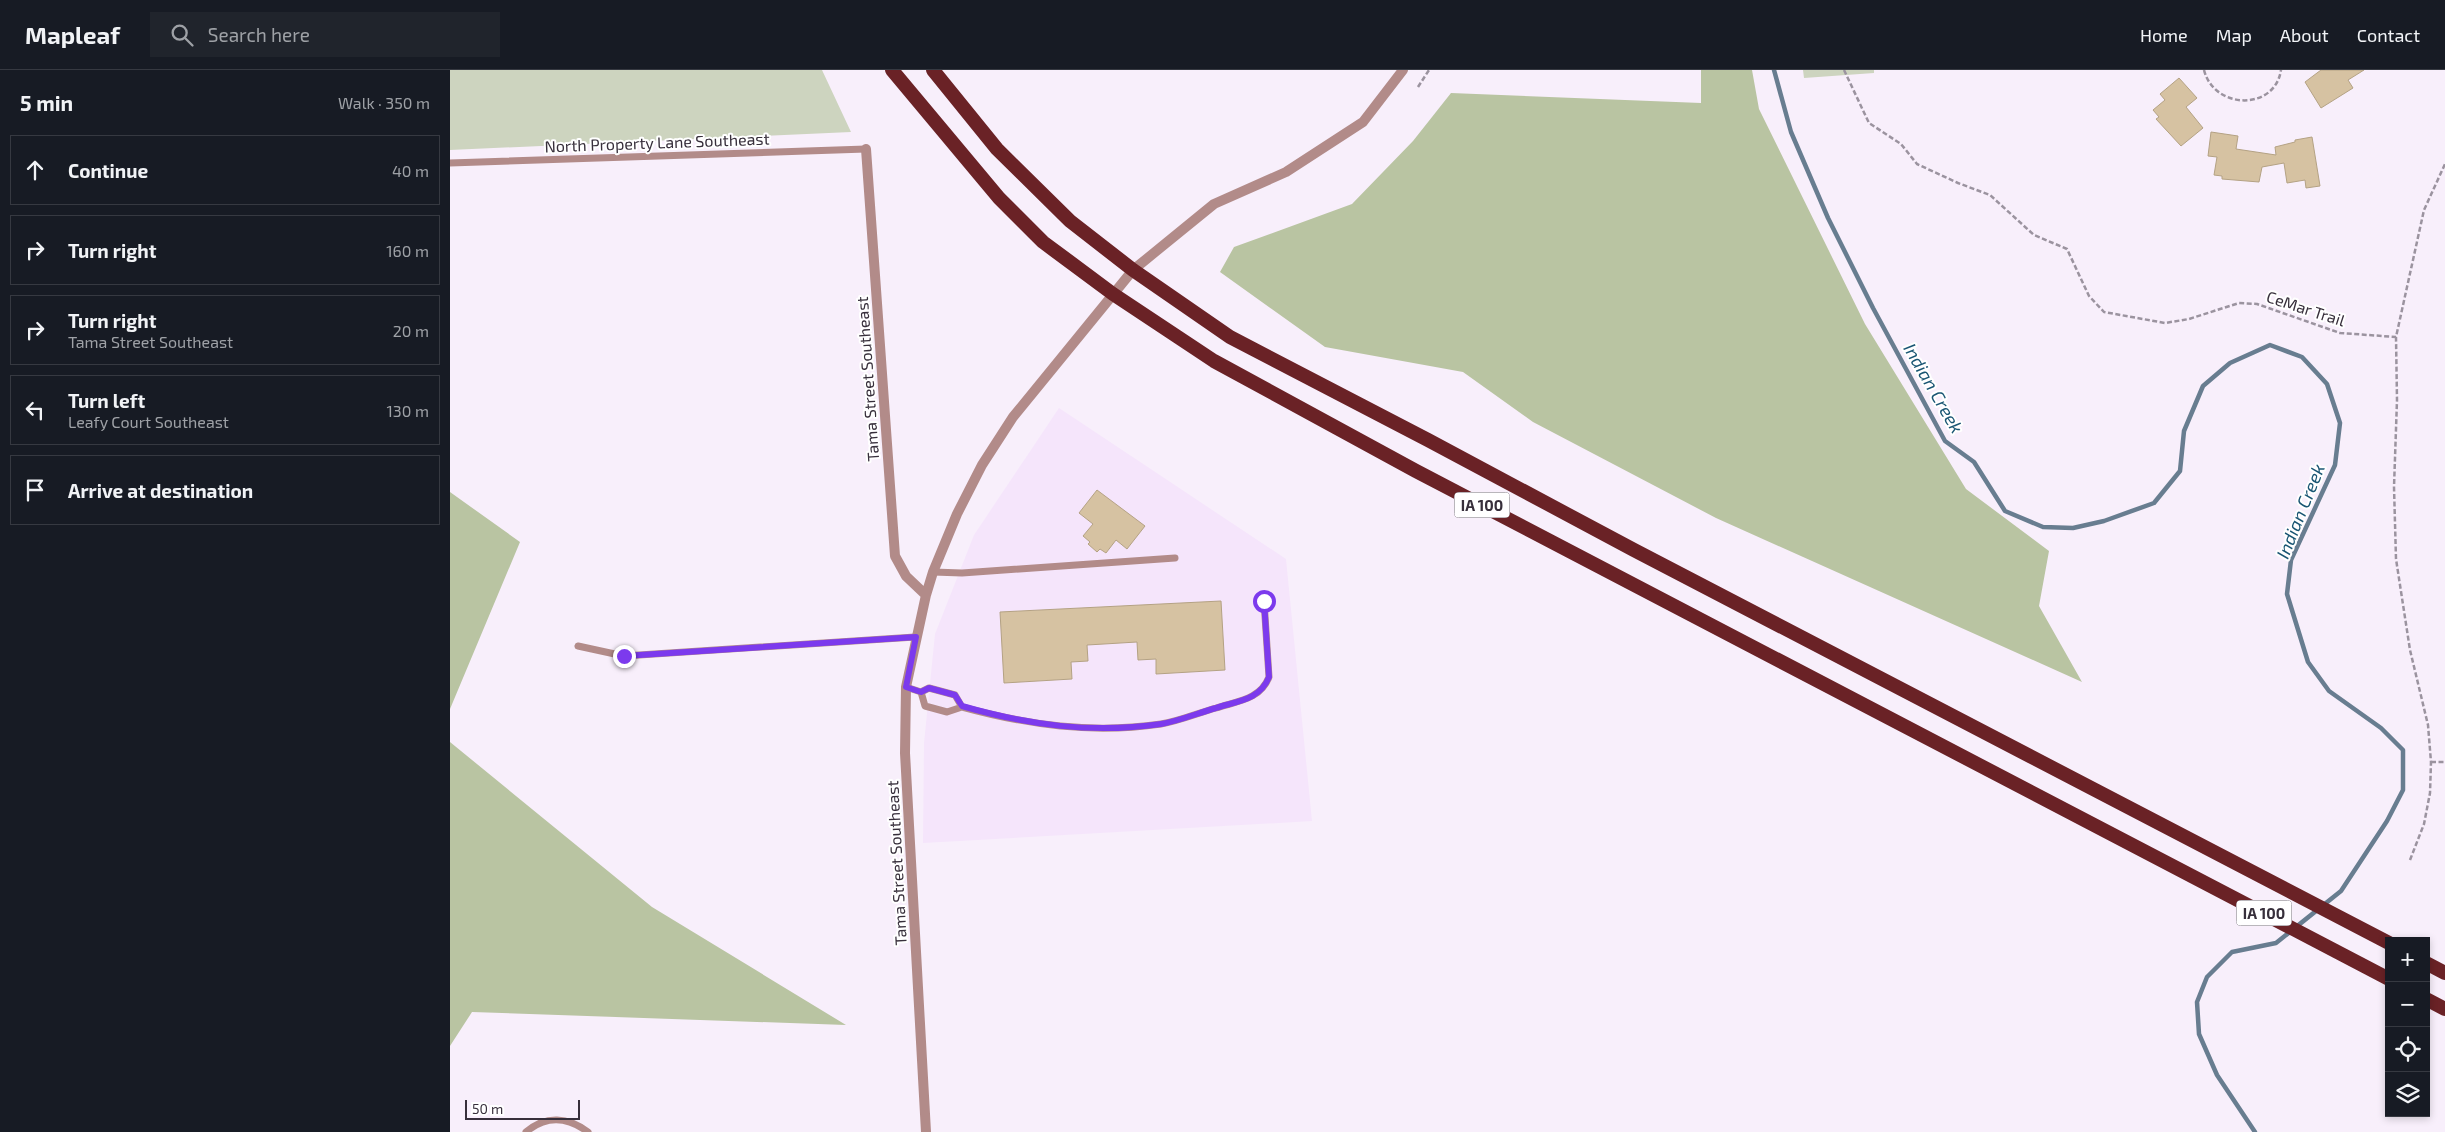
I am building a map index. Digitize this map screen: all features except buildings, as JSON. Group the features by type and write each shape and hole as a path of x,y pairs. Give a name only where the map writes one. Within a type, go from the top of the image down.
{"highway":[{"name":"IA 100","path":"892,70 999,198 1043,242 1113,294 1214,361 1416,471 2385,977"},
{"name":"IA 100","path":"933,70 967,115 1027,180 1070,222 1133,270 1230,337 1922,701 2385,941"},
{"path":"2430,965 2445,973"},
{"path":"2430,1001 2445,1009"}],"street":[{"name":"Tama Street Southeast","path":"926,1132 905,753 906,687 926,595 933,572 957,514 982,465 1008,425 1133,270 1214,204 1286,172 1363,122 1403,70"},
{"name":"Tama Street Southeast","path":"866,148 895,556 906,576 926,595"}],"lane":[{"name":"North Property Lane Southeast","path":"450,163 866,148"},
{"path":"933,572 962,573 1175,558"},
{"path":"921,692 925,706 948,712 962,706 995,716 1061,728 1120,728 1163,723 1250,697 1264,689 1269,677 1264,601"},
{"path":"578,646 624,656 916,637"},
{"path":"906,687 921,692 929,688 955,695 962,706"},
{"path":"526,1132 533,1126 550,1120 566,1120 588,1132"}],"path":[{"path":"1418,87 1429,70"},
{"name":"CeMar Trail","path":"1844,70 1869,123 1902,144 1917,164 1990,195 2034,235 2067,249 2089,296 2104,312 2165,323 2188,319 2239,303 2257,304 2340,333 2396,337"},
{"path":"2204,70 2208,80 2217,92 2231,99 2242,101 2251,100 2266,93 2277,81 2280,70"},
{"path":"2410,860 2424,824 2430,793 2431,762 2428,725 2410,650 2396,559 2394,486 2397,400 2396,337 2424,210 2445,164"},
{"path":"2431,762 2445,762"}],"shaded area":[{"path":"1059,408 1286,559 1312,821 923,843 924,743 935,634 974,535"}],"green space":[{"path":"450,70 822,70 851,132 450,150"},
{"path":"1701,70 1752,70 1759,109 1865,324 1966,489 2049,551 2039,606 2082,682 1716,518 1533,422 1463,372 1325,347 1220,272 1234,247 1352,204 1413,141 1451,93 1701,103"},
{"path":"1803,70 1874,70 1874,73 1804,78"},
{"path":"450,492 520,542 450,709"},
{"path":"450,742 652,907 846,1025 472,1012 450,1046"}],"waterway":[{"name":"Indian Creek","path":"1774,70 1791,132 1828,218 1873,308 1945,441 1974,462 2005,511 2043,527 2073,528 2104,521 2154,503 2180,471 2184,431 2203,386 2230,363 2270,345 2302,357 2327,384 2340,423 2335,465 2291,560 2287,594 2308,662 2329,691 2381,728 2403,750 2403,790 2387,821 2341,891 2276,943 2232,952 2207,977 2197,1002 2199,1034 2217,1075 2255,1132"}],"route":[{"path":"624,656 916,637 906,687 921,692 929,688 955,695 962,706 995,716 1061,728 1120,728 1163,723 1250,697 1264,689 1269,677 1264,601"}]}
